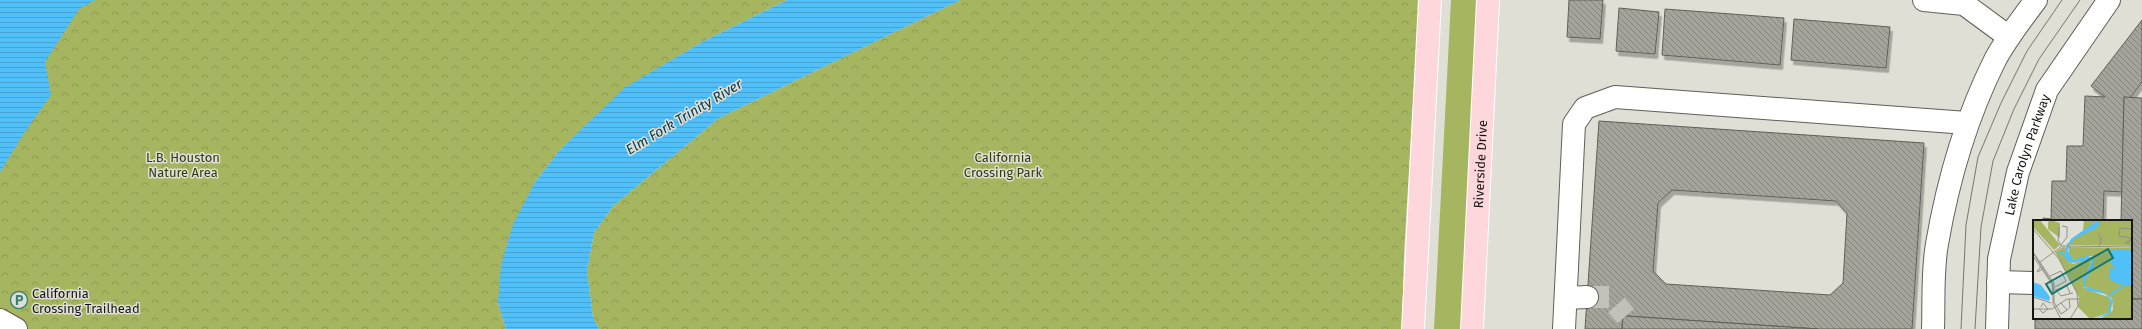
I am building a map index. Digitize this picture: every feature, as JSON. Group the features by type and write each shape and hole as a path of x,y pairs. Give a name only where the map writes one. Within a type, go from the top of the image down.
{"main road":[{"path":"1413,329 1430,0"},
{"name":"Riverside Drive","path":"1472,329 1488,0"}],"street":[{"path":"1924,0 1962,2 2008,37"},
{"path":"1933,329 1937,246 1958,149 1967,123 1995,60 2008,37 2036,0"},
{"name":"Lake Carolyn Parkway","path":"1997,329 1998,259 2018,172 2047,90 2109,0"},
{"path":"1564,329 1574,124 1585,108 1615,97 1967,123"},
{"path":"1998,282 2033,283"},
{"path":"1566,298 1588,297"},
{"path":"0,320 16,329"}],"green space":[{"name":"L.B. Houston Nature Area","path":"0,0 787,0 702,42 625,88 559,151 535,182 498,303 506,329 0,329"},
{"name":"California Crossing Park","path":"960,0 1419,0 1404,254 1402,329 599,329 593,318 587,271 594,233 613,206 719,118"},
{"path":"1451,0 1478,0 1461,329 1434,329"}],"water":[{"path":"0,0 95,0 79,9 45,62 51,95 24,133 0,172"},
{"name":"Elm Fork Trinity River","path":"787,0 960,0 719,118 613,206 594,233 587,271 593,318 599,329 506,329 498,303 501,265 513,224 535,182 559,151 624,88 702,42"}],"building":[{"path":"1569,0 1603,0 1600,39 1567,37"},
{"path":"1619,8 1659,12 1655,54 1616,51"},
{"path":"1665,9 1784,18 1780,65 1662,55"},
{"path":"1794,19 1890,27 1886,68 1791,60"},
{"path":"2142,20 2142,82 2130,98 2124,97 2122,192 2104,191 2103,220 2043,220 2043,218 2051,219 2052,181 2066,181 2067,146 2083,146 2085,96 2105,97 2091,86"},
{"path":"2124,97 2142,98 2142,299 2132,299 2132,220 2121,220"},
{"path":"1599,121 1924,143 1912,329 1818,329 1623,316 1622,329 1585,329","holes":["1672,190 1836,201 1847,213 1843,283 1830,295 1666,284 1653,271 1658,203"]},
{"path":"2132,299 2142,299 2142,329 2035,329 2035,319 2132,319"},
{"path":"1623,316 1626,316 1818,329 1622,329"}],"tunnel":[{"path":"1587,297 1609,297 1626,316"}],"tram line":[{"path":"1961,329 1966,225 1978,157 2001,103 2027,51 2062,0"},
{"path":"1975,329 1981,227 1993,161 2014,109 2039,59 2080,0"}],"place":[{"name":"California Crossing Trailhead","path":"19,300"}]}
